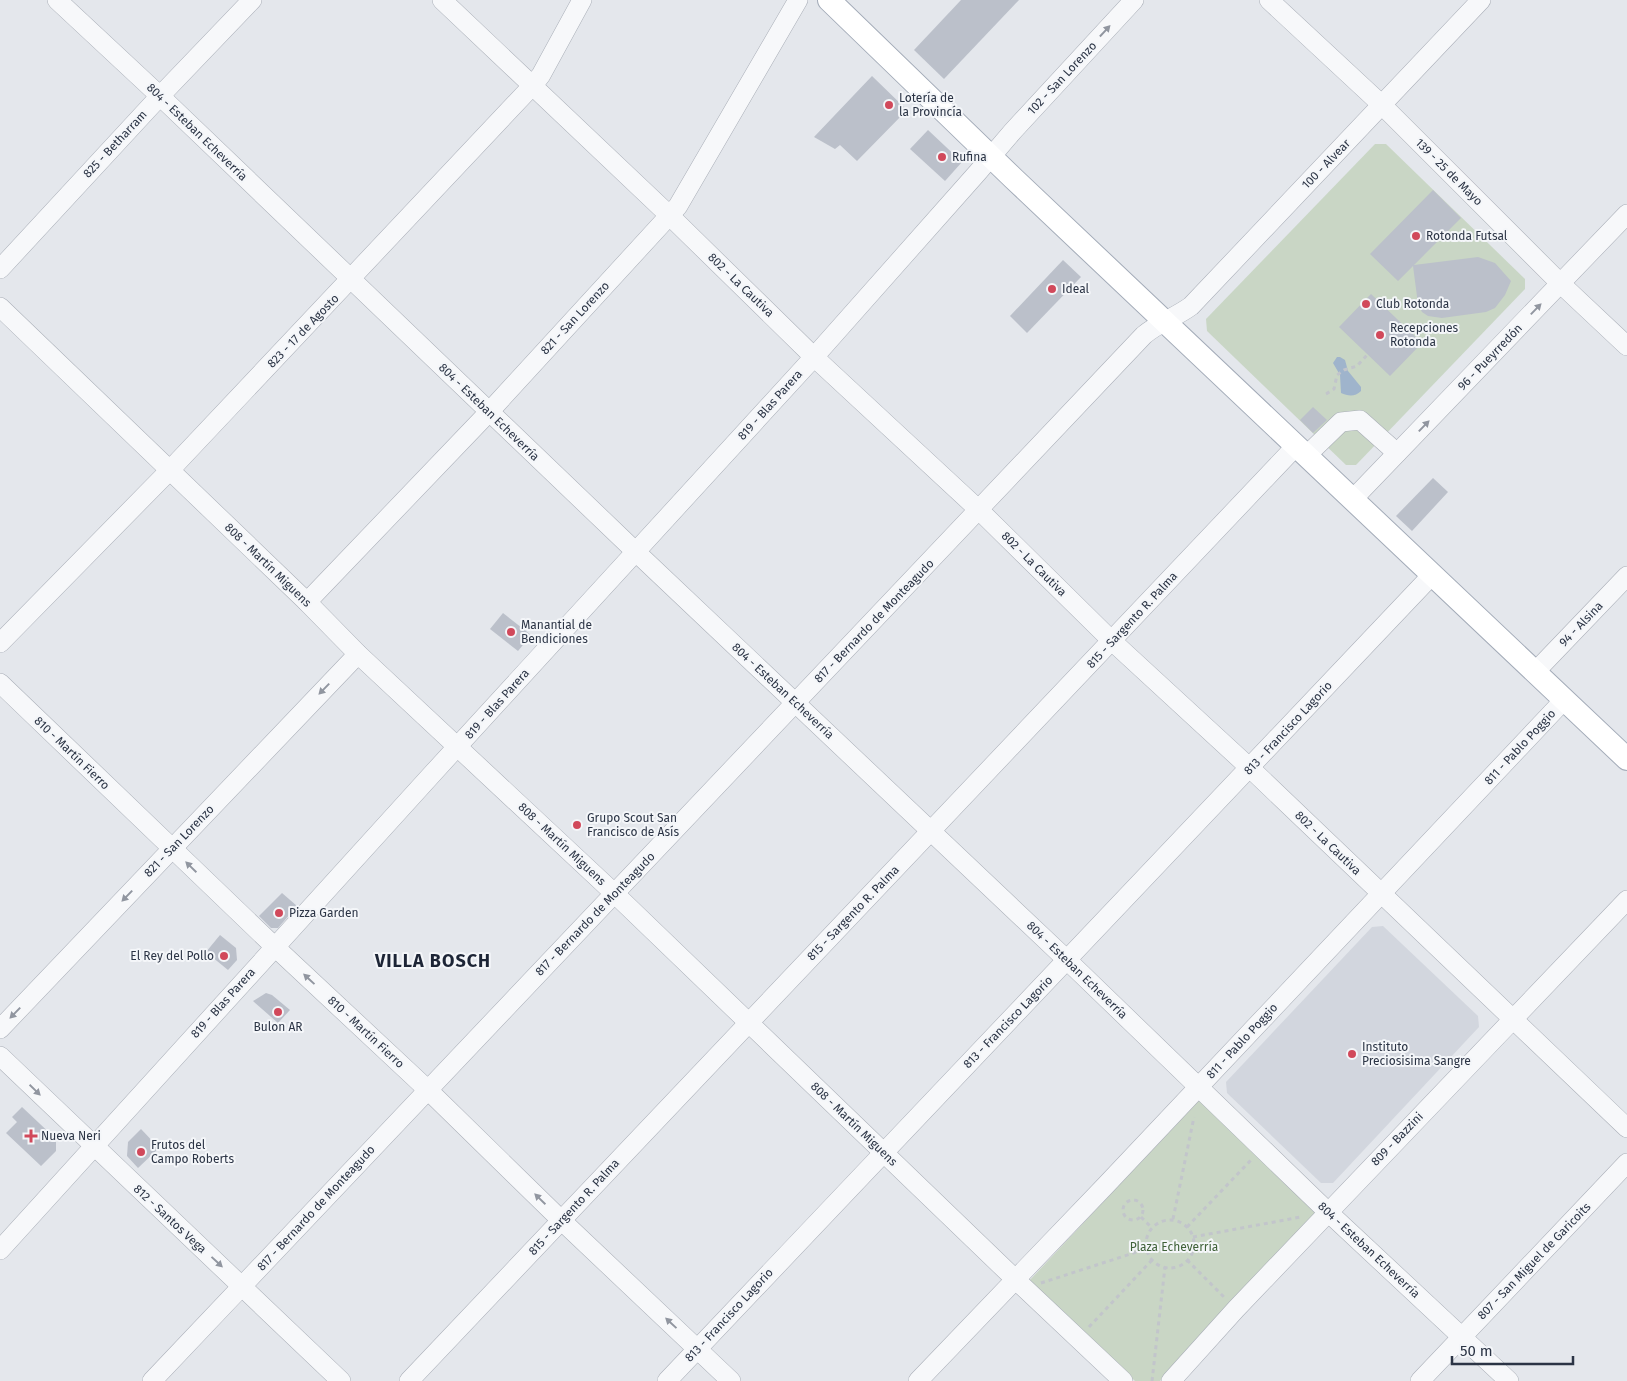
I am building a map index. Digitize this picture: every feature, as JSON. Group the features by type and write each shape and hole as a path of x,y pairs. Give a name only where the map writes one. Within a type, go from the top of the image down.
{"main road":[{"path":"830,0 992,157 1627,759"}],"street":[{"name":"804 - Esteban Echeverría","path":"57,0 1067,960 1328,1212 1510,1381"},
{"name":"825 - Betharram","path":"0,269 160,96 252,0"},
{"name":"802 - La Cautiva","path":"442,0 670,216 814,357 979,510 1112,641 1250,768 1627,1128"},
{"name":"823 - 17 de Agosto","path":"0,643 170,470 533,86 541,75 582,0"},
{"name":"821 - San Lorenzo","path":"307,602 489,412 670,216 678,206 798,0"},
{"name":"102 - San Lorenzo","path":"992,157 1013,131 1134,0"},
{"name":"139 - 25 de Mayo","path":"1269,0 1382,105 1561,284 1627,346"},
{"name":"100 - Alvear","path":"1165,321 1191,306 1481,0"},
{"name":"819 - Blas Parera","path":"0,1250 814,357 992,157"},
{"name":"96 - Pueyrredón","path":"1353,499 1627,214"},
{"name":"808 - Martín Miguens","path":"0,307 307,602 358,654 615,894 1123,1381"},
{"name":"817 - Bernardo de Monteagudo","path":"152,1381 1144,335 1165,321"},
{"name":"815 - Sargento R. Palma","path":"409,1381 1112,641 1301,451 1341,422 1360,420 1397,453"},
{"name":"813 - Francisco Lagorio","path":"668,1381 883,1152 1432,575"},
{"name":"94 - Alsina","path":"1535,672 1627,576"},
{"name":"821 - San Lorenzo","path":"0,1029 358,654"},
{"name":"810 - Martín Fierro","path":"0,683 732,1381"},
{"name":"811 - Pablo Poggio","path":"918,1381 1020,1284 1204,1091 1380,894 1564,700"},
{"name":"809 - Bazzini","path":"1171,1381 1236,1308 1627,900"},
{"name":"812 - Santos Vega","path":"0,1056 341,1381"},
{"name":"807 - San Miguel de Garicoits","path":"1420,1381 1627,1163"}],"path":[{"path":"1326,394 1334,389 1337,375 1344,370 1357,366 1368,354"},
{"path":"1173,1219 1196,1110 1204,1091"},
{"path":"1188,1226 1263,1148"},
{"path":"1132,1199 1141,1203 1143,1209 1141,1217 1133,1220 1126,1218 1123,1212 1126,1203 1132,1199"},
{"path":"1193,1237 1328,1212"},
{"path":"1141,1217 1151,1227"},
{"path":"1173,1219 1188,1226 1193,1237 1194,1249 1187,1260 1179,1266 1172,1268 1164,1267 1152,1260 1146,1249 1145,1240 1151,1227 1157,1222 1173,1219"},
{"path":"1020,1284 1146,1249"},
{"path":"1078,1339 1152,1260"},
{"path":"1187,1260 1236,1308"},
{"path":"1152,1381 1164,1267"}],"shaded area":[{"name":"Instituto Preciosisima Sangre","path":"1383,926 1478,1016 1479,1027 1333,1183 1321,1183 1227,1093 1226,1082 1372,927"}],"green space":[{"name":"Club Rotonda","path":"1375,144 1386,144 1525,279 1525,289 1356,465 1346,465 1207,331 1206,319"},
{"name":"Plaza Echeverría","path":"1199,1100 1319,1211 1160,1381 1135,1381 1028,1282"}],"water":[{"path":"1337,357 1345,360 1348,371 1361,387 1361,391 1354,395 1341,393 1340,375 1333,363"}],"building":[{"path":"961,0 1019,0 944,79 914,50"},
{"path":"872,76 907,110 857,161 840,145 835,149 814,137"},
{"path":"928,130 962,162 945,181 910,149"},
{"path":"1433,190 1461,218 1414,265 1478,257 1495,263 1511,281 1505,295 1495,308 1486,312 1442,318 1428,316 1422,312 1418,304 1413,266 1398,281 1370,254"},
{"path":"1063,260 1081,277 1027,333 1010,316"},
{"name":"Recepciones Rotonda","path":"1371,294 1422,343 1390,376 1339,327"},
{"path":"1313,407 1327,420 1313,433 1300,420"},
{"path":"1433,478 1448,492 1412,531 1396,516"},
{"name":"Manantial de Bendiciones","path":"503,613 531,635 518,651 490,629"},
{"name":"Pizza Garden","path":"282,893 297,906 278,928 271,928 259,916"},
{"name":"El Rey del Pollo","path":"220,935 236,948 237,960 228,970 206,952"},
{"path":"266,993 272,995 290,1010 278,1023 253,1001"},
{"name":"Nueva Neri","path":"22,1107 56,1139 56,1151 41,1166 6,1133 17,1122 12,1117"},
{"name":"Frutos del Campo Roberts","path":"141,1129 159,1148 138,1168 127,1156 128,1142"}],"place":[{"name":"Lotería de la Provincía","path":"889,105"},
{"name":"Rufina","path":"942,157"},
{"name":"Rotonda Futsal","path":"1416,236"},
{"name":"Ideal","path":"1052,289"},
{"name":"Club Rotonda","path":"1366,304"},
{"name":"Recepciones Rotonda","path":"1380,335"},
{"name":"Manantial de Bendiciones","path":"511,632"},
{"name":"Grupo Scout San Francisco de Asís","path":"577,825"},
{"name":"Pizza Garden","path":"279,913"},
{"name":"El Rey del Pollo","path":"224,956"},
{"name":"Bulon AR","path":"278,1012"},
{"name":"Instituto Preciosisima Sangre","path":"1352,1054"},
{"name":"Nueva Neri","path":"31,1136"},
{"name":"Frutos del Campo Roberts","path":"141,1152"}],"district":[{"name":"VILLA BOSCH","path":"433,961"}]}
